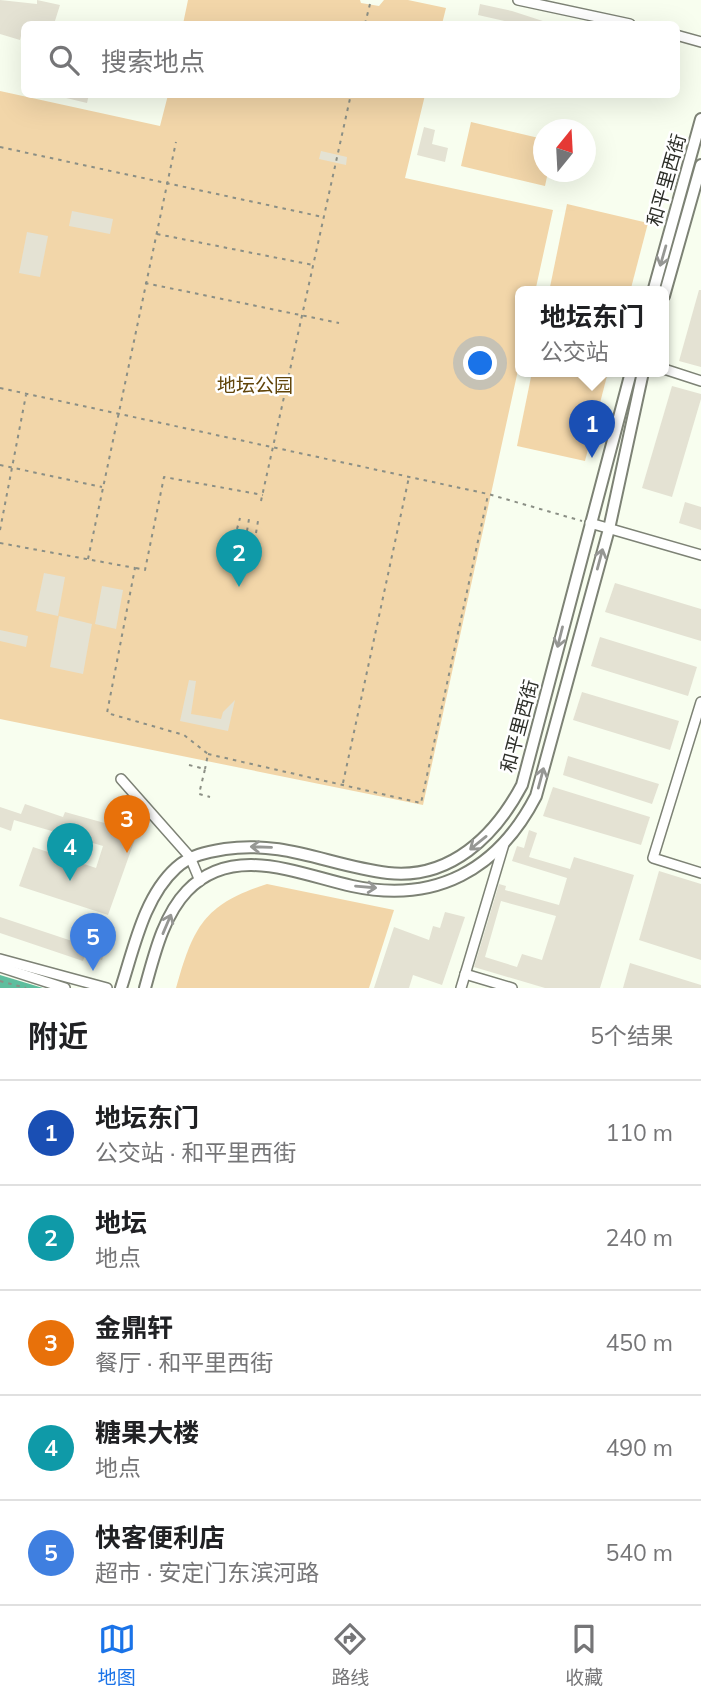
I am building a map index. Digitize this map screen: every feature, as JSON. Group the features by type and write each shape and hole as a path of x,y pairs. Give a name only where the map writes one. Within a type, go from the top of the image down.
{"main road":[{"name":"和平里西街","path":"655,286 701,119"},
{"name":"和平里西街","path":"667,286 701,165"},
{"name":"和平里西街","path":"190,857 247,846 279,847 389,873 429,870 457,860 486,837 506,814 522,785 630,377"},
{"name":"和平里西街","path":"145,988 173,911 187,891 200,881 239,864 265,863 355,886 402,890 443,883 482,866 523,821 536,796 609,529 642,377"},
{"path":"121,988 153,896 175,869 190,857"}],"street":[{"path":"517,0 616,21"},
{"path":"680,36 701,42"},
{"path":"669,371 701,381"},
{"path":"590,523 701,555"},
{"path":"701,702 653,858 701,873"},
{"path":"121,779 190,857 200,881"},
{"path":"461,988 504,844"},
{"path":"0,959 107,988"},
{"path":"0,967 65,988"},
{"path":"465,974 512,988"}],"path":[{"path":"366,21 370,0"},
{"path":"261,501 350,98"},
{"path":"88,559 144,283 176,142"},
{"path":"0,147 324,217"},
{"path":"156,234 313,265"},
{"path":"144,283 339,323"},
{"path":"0,388 488,494 590,523"},
{"path":"0,530 26,394"},
{"path":"0,465 103,487"},
{"path":"343,785 409,476"},
{"path":"0,543 145,570 164,477 263,495"},
{"path":"135,568 107,713 184,735 208,754 421,803 488,494"},
{"path":"237,529 240,518"},
{"path":"247,531 249,519"},
{"path":"256,533 258,521"},
{"path":"208,754 199,794 209,797"},
{"path":"189,765 205,768"},
{"path":"0,981 26,988"}],"green space":[{"path":"188,0 360,0 361,3 379,6 384,0 408,0 446,8 443,21 184,21"},
{"name":"地坛公园","path":"0,91 21,96 21,98 32,98 160,126 167,98 424,98 405,178 553,210 536,286 515,286 517,377 423,805 0,719"},
{"path":"471,122 533,137 533,182 546,182 545,186 461,166"},
{"path":"567,204 648,223 632,286 550,286"},
{"path":"531,377 607,377 585,461 517,446"},
{"path":"267,884 394,910 369,988 176,988 189,949 204,921 229,900"}],"shaded area":[{"path":"0,975 43,988 0,988"}],"building":[{"path":"0,0 37,4 37,0 60,5 55,21 21,21 20,40 0,34"},
{"path":"480,4 543,21 505,21 478,15"},
{"path":"66,98 88,98 87,103"},
{"path":"424,127 435,130 432,144 448,148 445,162 417,155"},
{"path":"321,151 347,157 346,165 319,159"},
{"path":"72,211 113,219 110,234 69,226"},
{"path":"27,232 48,236 40,277 19,273"},
{"path":"701,290 701,367 679,361"},
{"path":"672,386 701,394 701,399 672,497 642,488"},
{"path":"685,502 701,507 701,530 679,523"},
{"path":"44,573 65,577 58,616 36,611"},
{"path":"615,583 701,609 701,641 605,612"},
{"path":"102,586 123,590 116,629 95,624"},
{"path":"59,616 92,624 83,674 50,667"},
{"path":"0,630 28,636 26,647 0,641"},
{"path":"600,637 697,667 688,696 591,666"},
{"path":"189,680 196,681 191,714 221,719 223,712 235,700 228,731 180,721"},
{"path":"582,692 679,721 670,750 573,720"},
{"path":"568,756 659,784 652,804 563,775"},
{"path":"553,787 650,817 641,845 543,816"},
{"path":"25,804 63,817 65,812 119,827 121,819 140,825 108,915 19,886 33,847 96,868 103,846 14,820 11,831 0,827 0,807 21,814"},
{"path":"529,830 537,833 529,857 570,869 574,857 634,875 600,988 545,988 474,967 499,884 506,886 505,890 559,905 567,878 512,861 517,846 524,848","holes":["501,901 556,916 542,960 522,954 517,967 485,957"]},
{"path":"659,871 701,884 701,960 639,940"},
{"path":"445,912 465,917 442,985 413,975 409,988 374,988 394,927 429,940 433,926 440,928"},
{"path":"0,917 93,948 97,935 109,938 102,960 85,955 83,961 0,933"},
{"path":"630,963 701,985 701,988 623,988"}],"place":[{"name":"地坛东门","path":"592,458"},
{"name":"地坛","path":"239,587"},
{"name":"金鼎轩","path":"127,853"},
{"name":"糖果大楼","path":"70,881"},
{"name":"快客便利店","path":"93,971"}]}
